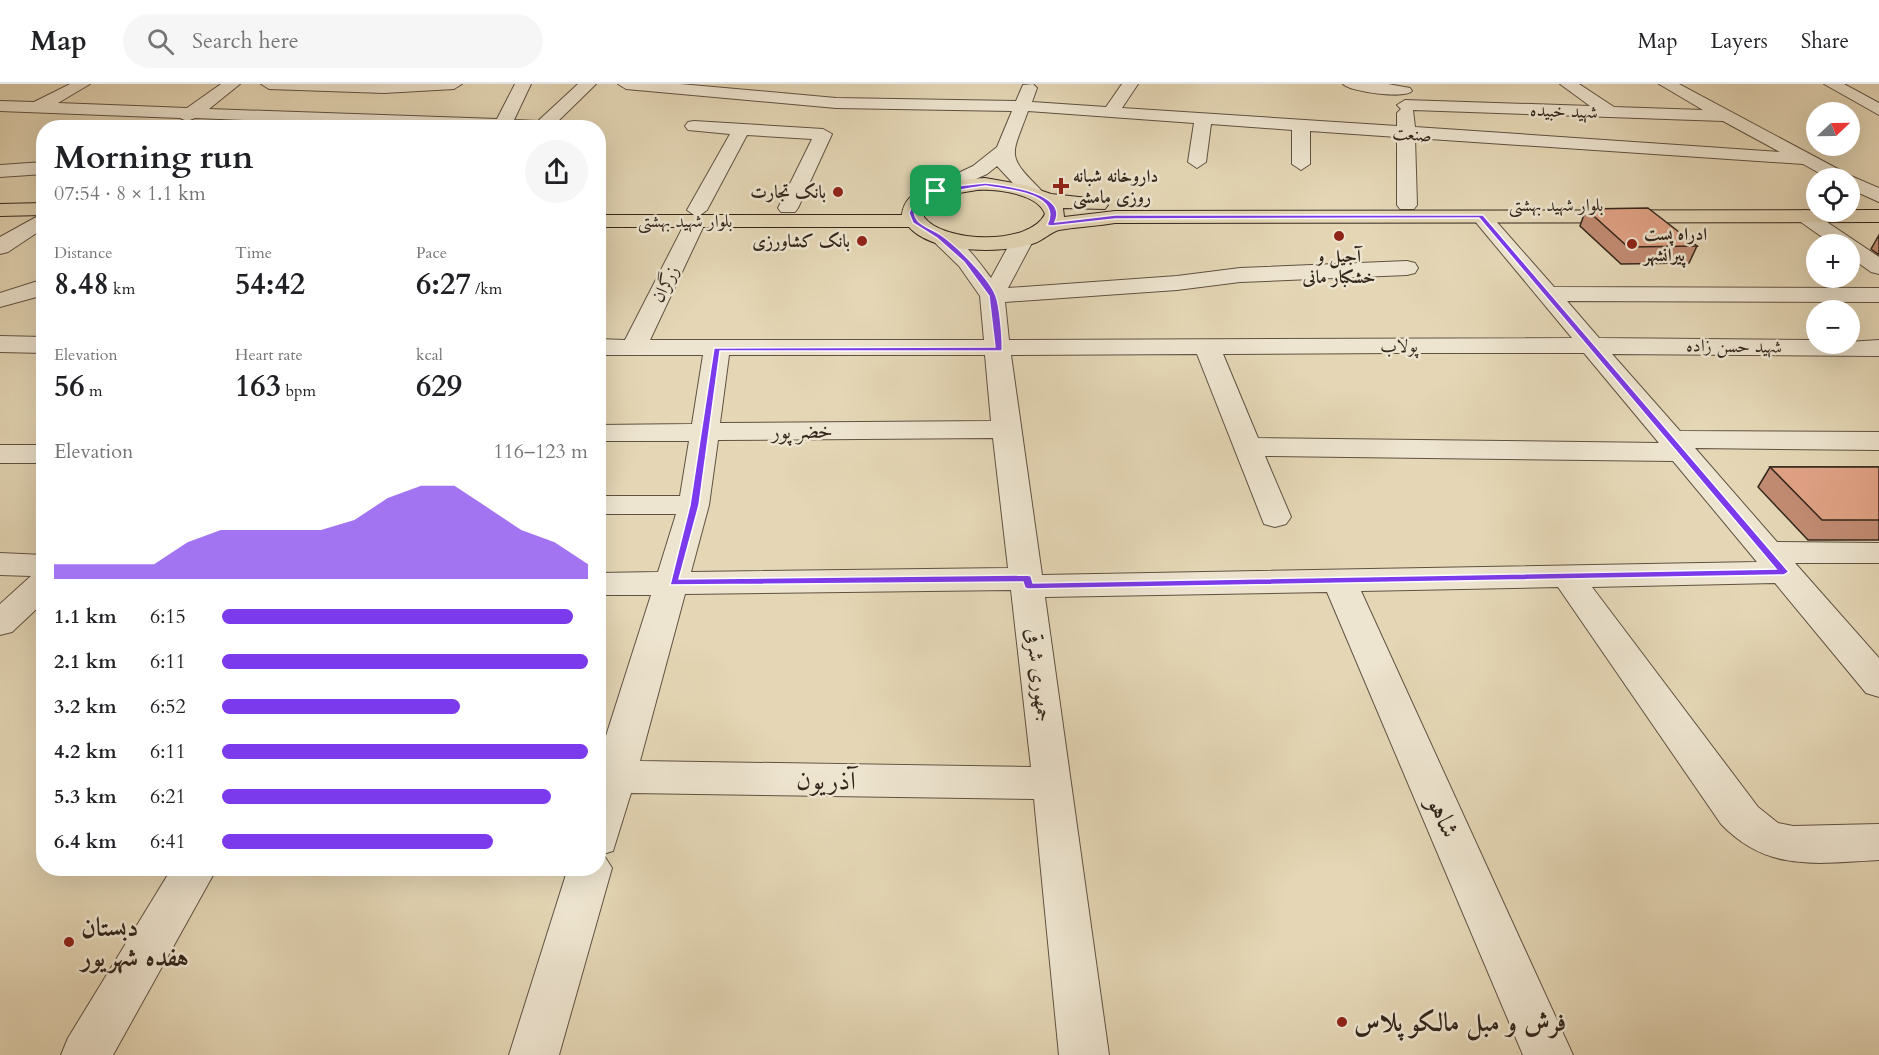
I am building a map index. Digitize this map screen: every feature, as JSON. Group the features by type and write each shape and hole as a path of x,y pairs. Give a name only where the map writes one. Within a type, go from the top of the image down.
{"main road":[{"name":"بلوار شهید بهشتی","path":"936,191 985,184 1039,197 1110,206 1407,205 1806,210"},
{"path":"936,191 915,213 939,236 981,243 1023,239"},
{"path":"1039,197 1053,208 1055,216 1051,225"},
{"path":"1860,204 1879,204"},
{"name":"بلوار شهید بهشتی","path":"606,221 788,208 858,208 915,213"},
{"path":"0,210 36,217"},
{"name":"بلوار شهید بهشتی","path":"606,210 697,216 860,219 915,213"},
{"name":"بلوار شهید بهشتی","path":"1023,239 1051,225 1115,217 1481,216 1806,210"},
{"name":"بلوار شهید بهشتی","path":"1860,214 1879,216"},
{"path":"0,222 36,219"}],"street":[{"path":"37,108 82,84"},
{"path":"183,120 231,84"},
{"path":"269,84 389,86 454,84"},
{"path":"410,120 435,103 454,84"},
{"path":"505,120 523,84"},
{"path":"549,120 588,84"},
{"name":"صنعت","path":"626,84 836,103 1023,106 1111,112 1210,114 1301,126 1802,159"},
{"path":"788,208 844,84"},
{"path":"936,191 980,170 1005,150 1031,84"},
{"path":"1111,112 1130,84"},
{"name":"شهید خبیده","path":"1351,84 1405,94 1611,113 1724,116"},
{"path":"1568,84 1611,113"},
{"path":"1667,84 1821,168"},
{"path":"1832,84 1879,110"},
{"path":"1524,93 1586,96"},
{"path":"1405,94 1407,205"},
{"path":"1853,96 1879,96"},
{"path":"0,106 341,120"},
{"path":"1197,162 1210,114"},
{"path":"694,126 823,134"},
{"path":"1301,126 1301,164"},
{"name":"زرگران","path":"634,347 741,129"},
{"path":"1005,150 1008,167 1039,197"},
{"path":"0,171 36,169"},
{"path":"1860,187 1879,196"},
{"path":"1481,216 1879,683"},
{"path":"0,247 36,222"},
{"path":"1823,222 1836,234"},
{"path":"939,236 967,261 992,296"},
{"path":"992,296 1023,239"},
{"path":"1860,254 1879,267"},
{"path":"992,296 1177,283 1240,275 1407,268"},
{"path":"0,300 36,290"},
{"path":"1547,294 1879,295"},
{"name":"جمهوری شرقی","path":"992,296 1006,429 1028,582 1084,1055"},
{"path":"0,344 36,345"},
{"name":"پولاب","path":"606,347 1208,349 1590,344"},
{"name":"شهید حسن زاده","path":"1590,344 1879,348"},
{"path":"608,777 673,583 694,505 717,349"},
{"path":"1208,349 1275,517"},
{"name":"خضر پور","path":"606,433 1006,429"},
{"path":"1247,447 1676,445 1879,441"},
{"path":"0,454 36,454"},
{"path":"606,505 694,505"},
{"path":"606,584 1339,580 1567,576 1879,553"},
{"path":"0,564 36,581"},
{"path":"1567,576 1736,812 1752,828 1769,838 1791,844 1879,842"},
{"name":"شاهو","path":"1339,580 1548,1055"},
{"path":"0,623 36,588"},
{"name":"آذریون","path":"608,777 1053,783"},
{"path":"86,1055 191,876"},
{"path":"534,1055 588,876"}],"building":[{"path":"1648,208 1697,246 1628,247 1586,209"},
{"path":"1770,467 1879,467 1879,520 1822,520"}],"place":[{"name":"داروخانه شبانه روزی مامشی","path":"1061,186"},
{"name":"بانک تجارت","path":"838,192"},
{"name":"آجیل و خشکبار مانی","path":"1339,236"},
{"name":"بانک کشاورزی","path":"862,241"},
{"name":"ادراه پست پیرانشهر","path":"1632,244"},
{"name":"دبستان هفده شهریور","path":"69,942"},
{"name":"فرش و مبل مالکو پلاس","path":"1342,1022"}],"route":[{"path":"985,184 1033,193 1053,208 1055,216 1051,225 1084,219 1115,217 1481,216 1784,572 1028,586 1027,579 673,583 694,505 717,349 999,349 992,296 967,261 939,236 924,230 915,222 912,213 915,205 923,197 936,191 950,187 985,184"}]}
